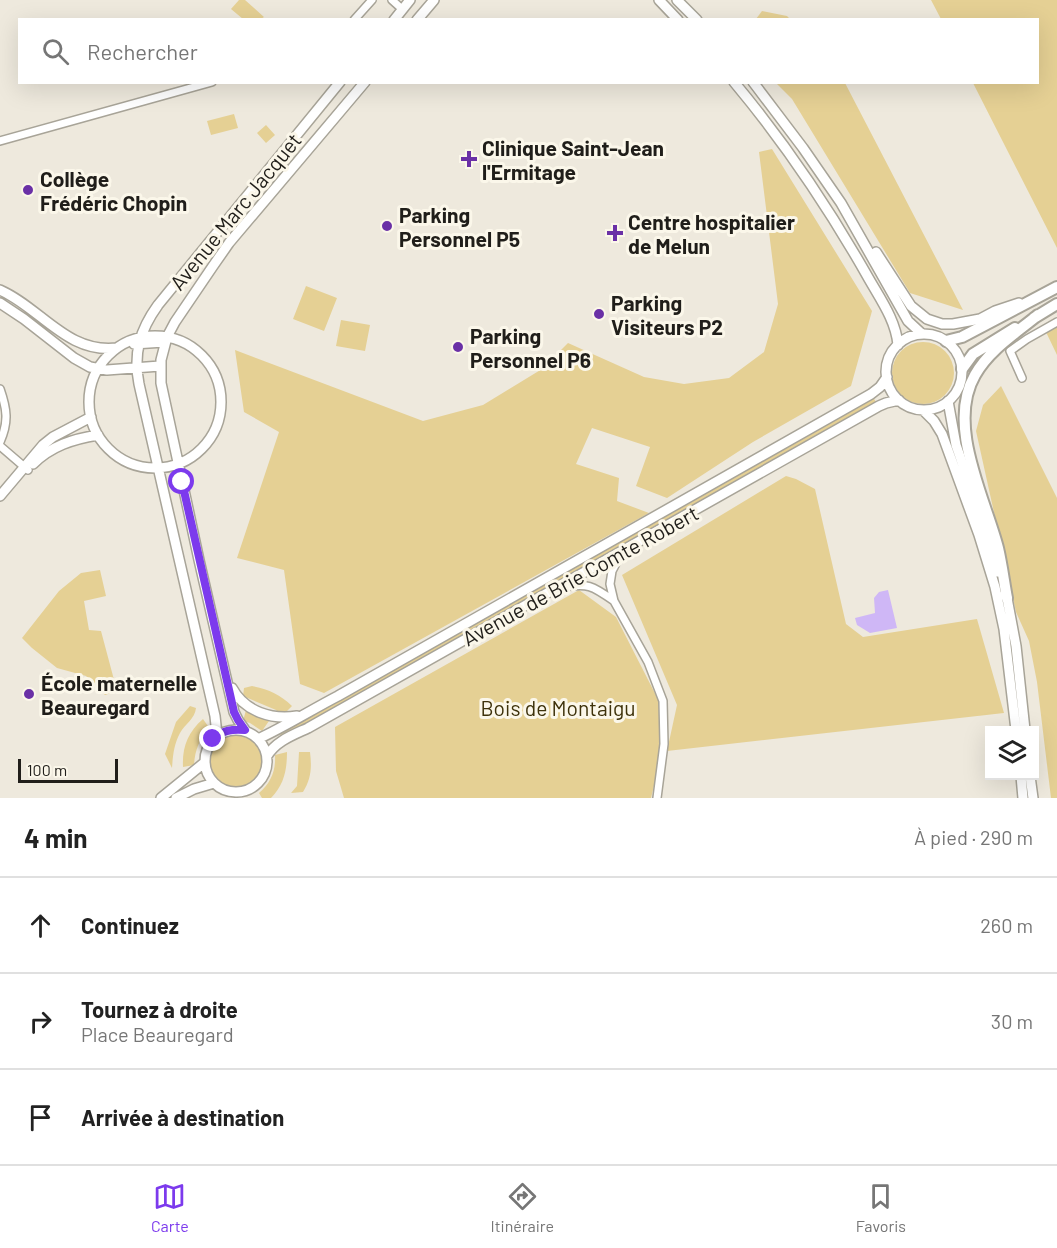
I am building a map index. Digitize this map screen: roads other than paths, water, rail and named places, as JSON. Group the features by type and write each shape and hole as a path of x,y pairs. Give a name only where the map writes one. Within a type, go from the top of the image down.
{"highway":[{"path":"946,342 962,337 1053,290"},
{"path":"962,369 969,357 982,347 1057,304"},
{"path":"1007,598 998,548 967,443 964,405 970,386 985,361 1038,315"}],"main road":[{"path":"395,18 410,0"},
{"path":"419,18 434,0"},
{"path":"659,0 676,18"},
{"path":"677,0 695,18"},
{"name":"Avenue Marc Jacquet","path":"217,735 215,716 136,368 138,344 147,322 158,305 338,84"},
{"name":"Avenue Marc Jacquet","path":"164,342 175,322 230,243 363,84"},
{"path":"736,84 780,141 824,205 878,294 895,327 898,345"},
{"path":"755,84 803,148 845,210 908,321 922,334"},
{"path":"845,210 853,218 911,306 927,319 942,324 980,319 1044,291 1053,290"},
{"path":"0,290 60,332 84,345 102,349 164,342 160,366 161,383 234,712 245,730"},
{"path":"0,303 90,367 107,370 160,366"},
{"path":"922,334 937,337 946,342 957,354 962,369 960,384 948,401 936,408 923,410 912,408 898,400 892,392 887,377 889,360 898,345 911,337 922,334"},
{"path":"163,336 186,344 205,360 217,381 221,405 215,429 201,450 180,463 156,468 132,464 111,451 98,435 91,417 90,390 99,367 116,349 138,338 163,336"},
{"name":"Avenue de Brie Comte Robert","path":"258,739 369,679 872,394 887,377"},
{"name":"Avenue de Brie Comte Robert","path":"267,756 282,741 879,406 898,400"},
{"path":"948,401 956,445 1007,598 1016,646 1025,726"},
{"path":"923,410 942,434 988,561 1004,629 1016,726"},
{"path":"0,501 43,445 53,437 91,417"},
{"path":"0,496 26,468 52,448 80,438 98,435"},
{"path":"227,678 239,700 248,706 272,717 300,716"},
{"path":"235,729 245,730 253,734 264,747 267,765 260,781 254,786 230,794 214,783 207,774 204,763 205,754 217,735 235,729"},
{"path":"161,798 204,763"},
{"path":"1021,780 1023,798"},
{"path":"1031,780 1033,798"},
{"path":"176,798 214,783"},
{"path":"254,786 255,798"}],"street":[{"path":"392,0 402,9"},
{"path":"356,18 370,2"},
{"path":"180,90 187,84"},
{"path":"0,141 204,84"},
{"path":"1022,378 1010,351 1057,322"},
{"path":"0,389 7,415 0,444 26,468"},
{"path":"622,552 612,571 610,584 614,600 648,662 663,701 664,744 657,798"},
{"path":"558,588 577,584 590,586 614,600"}],"place":[{"name":"Clinique Saint-Jean l'Ermitage","path":"469,159"},
{"name":"Collège Frédéric Chopin","path":"28,190"},
{"name":"Parking Personnel P5","path":"387,226"},
{"name":"Centre hospitalier de Melun","path":"615,233"},
{"name":"Parking Visiteurs P2","path":"599,314"},
{"name":"Parking Personnel P6","path":"458,347"},
{"name":"École maternelle Beauregard","path":"29,694"}],"park label":[{"name":"Bois de Montaigu","path":"558,707"}]}
